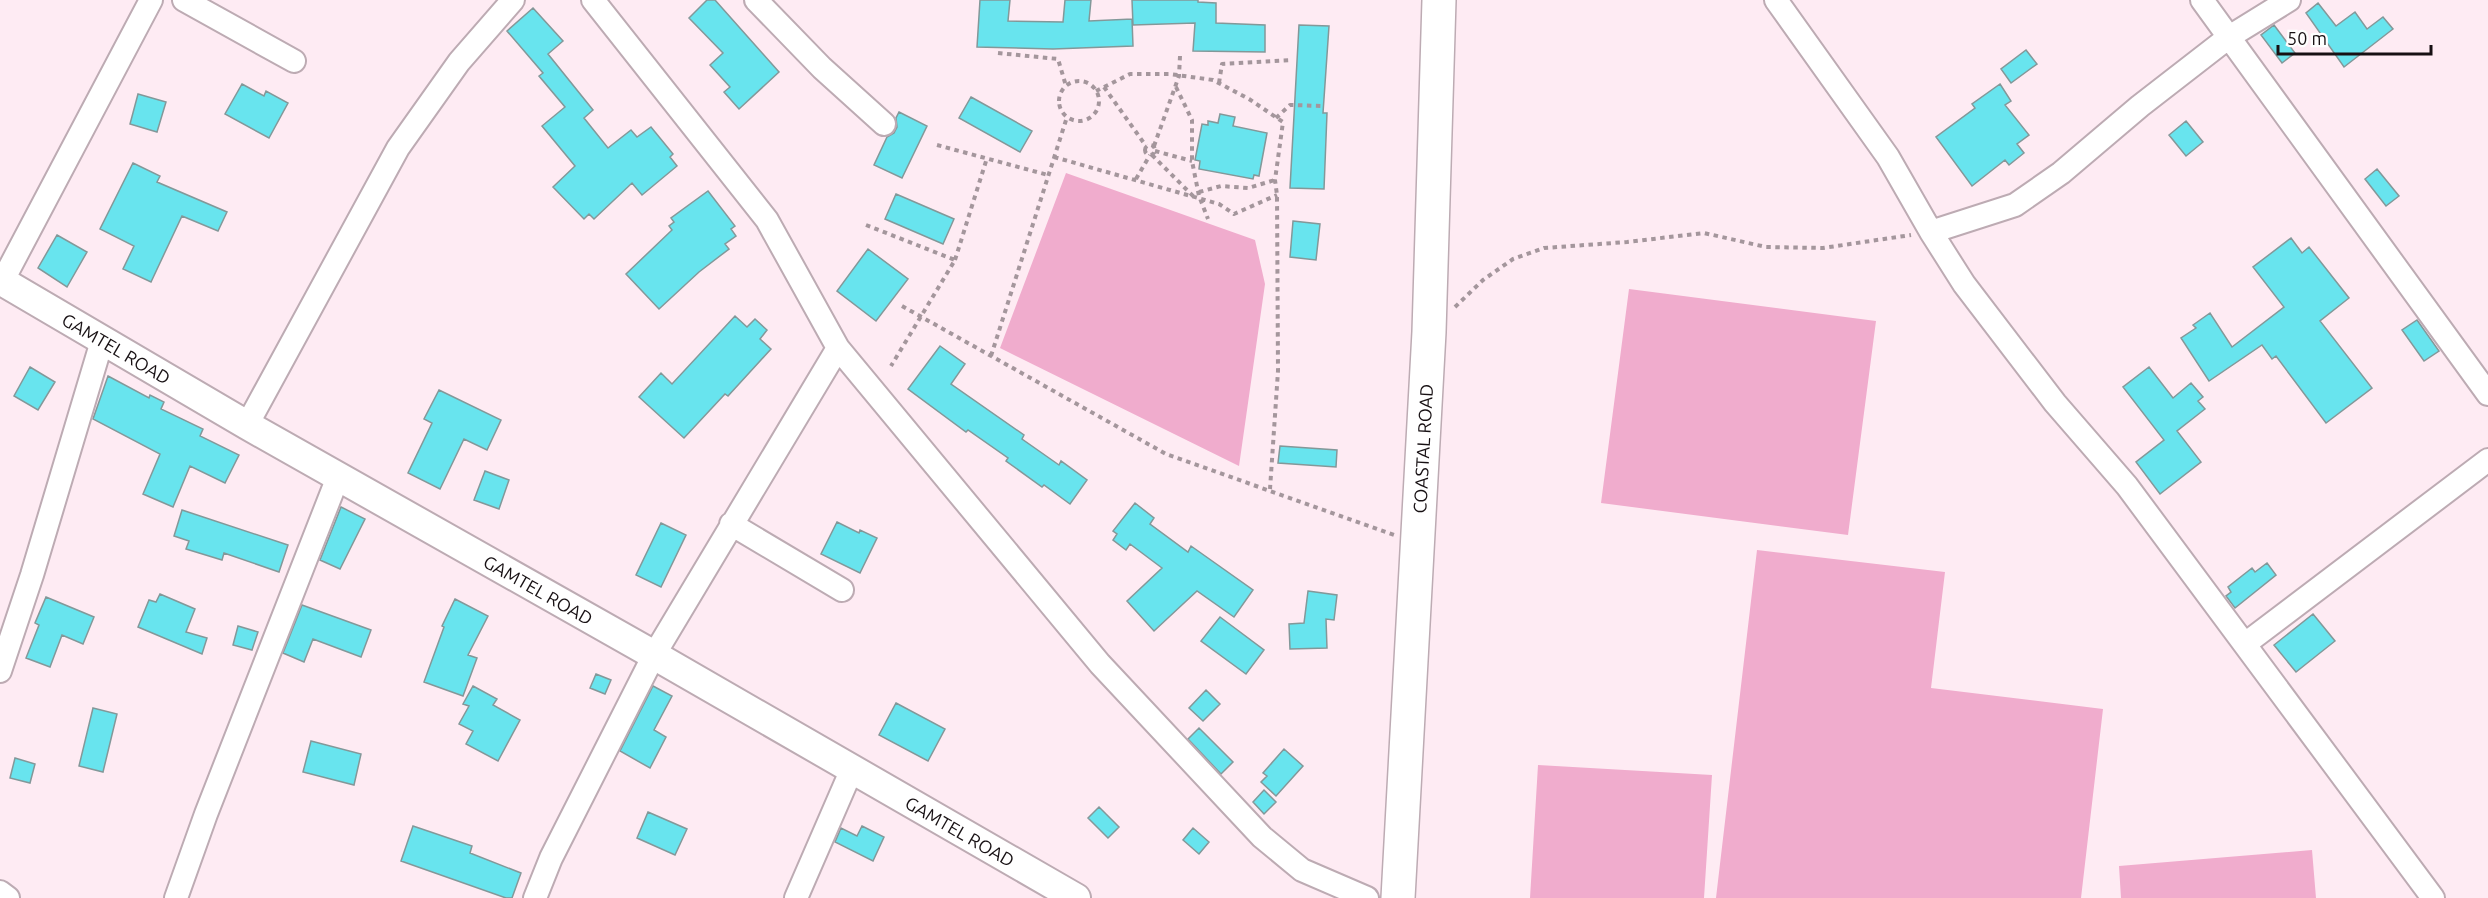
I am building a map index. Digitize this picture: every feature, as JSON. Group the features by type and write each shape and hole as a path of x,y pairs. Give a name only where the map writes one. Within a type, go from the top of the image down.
{"main road":[{"name":"COASTAL ROAD","path":"1398,898 1429,332 1438,0"}],"street":[{"path":"1,281 151,0"},
{"path":"184,0 294,61"},
{"path":"247,425 398,148 459,62 513,0"},
{"path":"593,0 766,220 838,348 1100,664 1262,837 1302,870 1367,898"},
{"path":"756,0 822,68 884,124"},
{"path":"1776,0 1888,157 1964,284 2055,403 2127,486 2433,898"},
{"path":"2202,0 2488,394"},
{"path":"1931,232 2015,205 2061,174 2140,106 2229,37 2289,0"},
{"name":"GAMTEL ROAD","path":"1,281 247,425 654,655 1076,898"},
{"path":"0,671 32,575 102,341"},
{"path":"535,898 551,858 654,655 838,348"},
{"path":"2245,644 2488,460"},
{"path":"176,898 206,814 338,477"},
{"path":"731,524 842,590"},
{"path":"796,898 852,769"},
{"path":"0,892 8,898"}],"path":[{"path":"998,53 1058,59 1066,86"},
{"path":"1136,179 1153,152 1176,87 1180,56"},
{"path":"1219,83 1222,64 1292,60"},
{"path":"1096,91 1130,74 1214,80 1249,99 1283,122 1275,180 1278,371 1270,489"},
{"path":"1082,81 1096,91 1099,100 1092,116 1075,121 1061,111 1059,102 1066,86 1082,81"},
{"path":"1104,87 1146,146 1195,198"},
{"path":"1176,87 1192,120 1192,161 1208,219"},
{"path":"1276,118 1290,105 1324,106"},
{"path":"991,356 1067,117"},
{"path":"937,145 1048,175"},
{"path":"1146,146 1146,151 1192,161"},
{"path":"1054,157 1219,204 1234,214 1277,195"},
{"path":"891,366 955,260 987,158"},
{"path":"1221,186 1224,178"},
{"path":"1199,192 1221,186 1248,188 1275,180"},
{"path":"866,225 955,260"},
{"path":"1429,332 1490,275 1513,259 1544,248 1626,242 1704,232 1766,247 1823,248 1931,232"},
{"path":"902,306 1166,454 1270,489 1417,544"}],"shaded area":[{"path":"1066,173 1255,240 1265,284 1239,466 1000,348"},
{"path":"1629,289 1876,321 1848,535 1601,503"},
{"path":"1757,550 1945,572 1931,688 2103,709 2081,898 1716,898"},
{"path":"1538,765 1712,775 1704,898 1530,898"},
{"path":"2312,850 2316,898 2121,898 2119,866"}],"building":[{"path":"707,0 715,0 779,72 739,109 724,92 730,87 710,65 723,53 689,18"},
{"path":"980,0 1010,0 1008,21 1063,22 1065,0 1091,0 1089,21 1132,19 1133,46 1053,49 977,47"},
{"path":"1132,0 1198,0 1198,2 1216,3 1216,23 1265,25 1265,52 1193,51 1195,23 1133,25"},
{"path":"2318,3 2336,26 2355,12 2367,29 2383,17 2393,29 2344,67 2306,13"},
{"path":"533,8 563,41 548,54 593,110 584,118 608,148 631,130 637,137 651,127 673,154 670,157 677,166 642,195 632,183 594,219 589,214 584,219 553,187 575,166 542,126 565,107 539,76 543,73 507,31"},
{"path":"1299,25 1329,26 1323,113 1327,113 1324,189 1290,188"},
{"path":"2274,25 2295,53 2282,63 2261,35"},
{"path":"2026,50 2037,64 2011,83 2001,69"},
{"path":"242,84 264,96 266,91 288,103 269,138 225,114"},
{"path":"2000,84 2011,101 2005,105 2029,135 2017,144 2024,153 2009,165 2005,160 1972,186 1936,137 1975,108 1972,104"},
{"path":"138,94 166,102 157,132 130,124"},
{"path":"971,97 1032,131 1020,152 959,118"},
{"path":"899,112 927,126 902,178 874,165 887,137 894,133 897,127 896,118"},
{"path":"1220,114 1235,117 1233,126 1267,133 1259,176 1254,175 1253,179 1199,169 1200,161 1195,160 1202,124 1208,125 1208,121 1218,123"},
{"path":"2186,121 2203,142 2186,156 2169,135"},
{"path":"133,163 160,176 157,182 227,212 218,231 182,216 151,282 123,269 134,246 100,229"},
{"path":"2377,169 2399,196 2386,206 2365,179"},
{"path":"708,191 735,226 731,229 736,236 725,244 729,249 699,272 659,309 626,274 672,230 669,226 674,222 671,218"},
{"path":"896,194 954,219 943,244 885,219"},
{"path":"1293,221 1320,224 1316,260 1290,257"},
{"path":"57,235 87,252 67,287 38,268"},
{"path":"2291,238 2302,253 2309,247 2349,298 2320,321 2372,388 2326,423 2276,356 2272,359 2262,345 2209,381 2181,338 2196,328 2193,325 2210,313 2232,347 2284,307 2253,267"},
{"path":"868,249 908,279 876,321 837,291"},
{"path":"735,316 747,327 755,319 767,330 760,339 771,349 728,396 725,394 684,438 639,397 661,373 672,384"},
{"path":"2417,320 2439,351 2424,361 2402,330"},
{"path":"940,346 965,364 951,384 1024,435 1022,439 1059,465 1061,461 1087,480 1070,504 1044,485 1042,487 1006,461 1008,458 968,430 966,432 908,389"},
{"path":"30,367 55,382 38,410 14,396"},
{"path":"2149,367 2173,398 2191,383 2203,397 2198,401 2205,409 2177,431 2201,462 2160,494 2136,462 2164,440 2123,387"},
{"path":"108,376 149,398 150,395 164,402 161,409 203,429 200,436 239,455 225,483 190,466 173,507 143,494 160,454 93,419"},
{"path":"439,390 501,420 487,450 464,439 440,489 408,473 432,423 424,419"},
{"path":"1280,446 1337,450 1336,467 1278,463"},
{"path":"485,471 509,480 499,509 474,500"},
{"path":"1135,503 1154,518 1150,524 1188,552 1191,546 1253,590 1234,617 1197,591 1154,631 1127,601 1162,568 1130,544 1126,550 1113,540 1117,534 1113,531"},
{"path":"341,507 365,519 340,569 320,560"},
{"path":"182,510 288,545 279,572 224,553 222,560 186,549 189,541 174,536"},
{"path":"837,522 859,533 860,530 877,538 860,573 821,554"},
{"path":"661,523 686,535 661,587 636,575"},
{"path":"2267,563 2276,575 2235,608 2226,596 2231,592 2228,587 2252,568 2255,572"},
{"path":"1308,591 1337,595 1334,620 1326,619 1327,648 1290,649 1289,624 1304,623"},
{"path":"160,594 195,609 186,632 207,638 202,654 138,627 149,600 156,602"},
{"path":"46,597 94,617 83,644 62,635 50,667 26,658 39,625 35,623"},
{"path":"455,599 488,616 468,655 477,658 463,696 424,682 444,627 442,626"},
{"path":"302,605 371,630 361,657 313,639 304,662 283,653"},
{"path":"2313,614 2335,641 2296,672 2274,645"},
{"path":"1220,617 1264,650 1246,674 1201,641"},
{"path":"238,626 258,632 252,650 233,645"},
{"path":"596,674 611,680 605,694 590,688"},
{"path":"473,686 497,699 493,705 520,720 498,761 466,744 473,731 459,724 469,706 463,704"},
{"path":"653,686 672,696 654,730 666,737 650,768 620,751"},
{"path":"1206,690 1220,704 1203,721 1189,708"},
{"path":"896,703 945,729 928,761 879,735"},
{"path":"93,708 117,714 103,772 79,766"},
{"path":"1199,728 1233,762 1221,774 1188,739"},
{"path":"311,741 361,754 354,785 303,772"},
{"path":"1284,749 1303,766 1276,796 1261,782 1267,776 1263,773"},
{"path":"15,758 35,764 30,783 10,778"},
{"path":"1264,790 1276,802 1264,814 1253,802"},
{"path":"1099,807 1119,827 1108,838 1088,818"},
{"path":"648,812 687,829 675,855 637,838"},
{"path":"413,826 472,846 470,853 521,873 512,898 506,898 401,861"},
{"path":"862,826 884,837 873,861 835,842 841,828 857,836"},
{"path":"1193,828 1209,842 1199,854 1183,840"}]}
